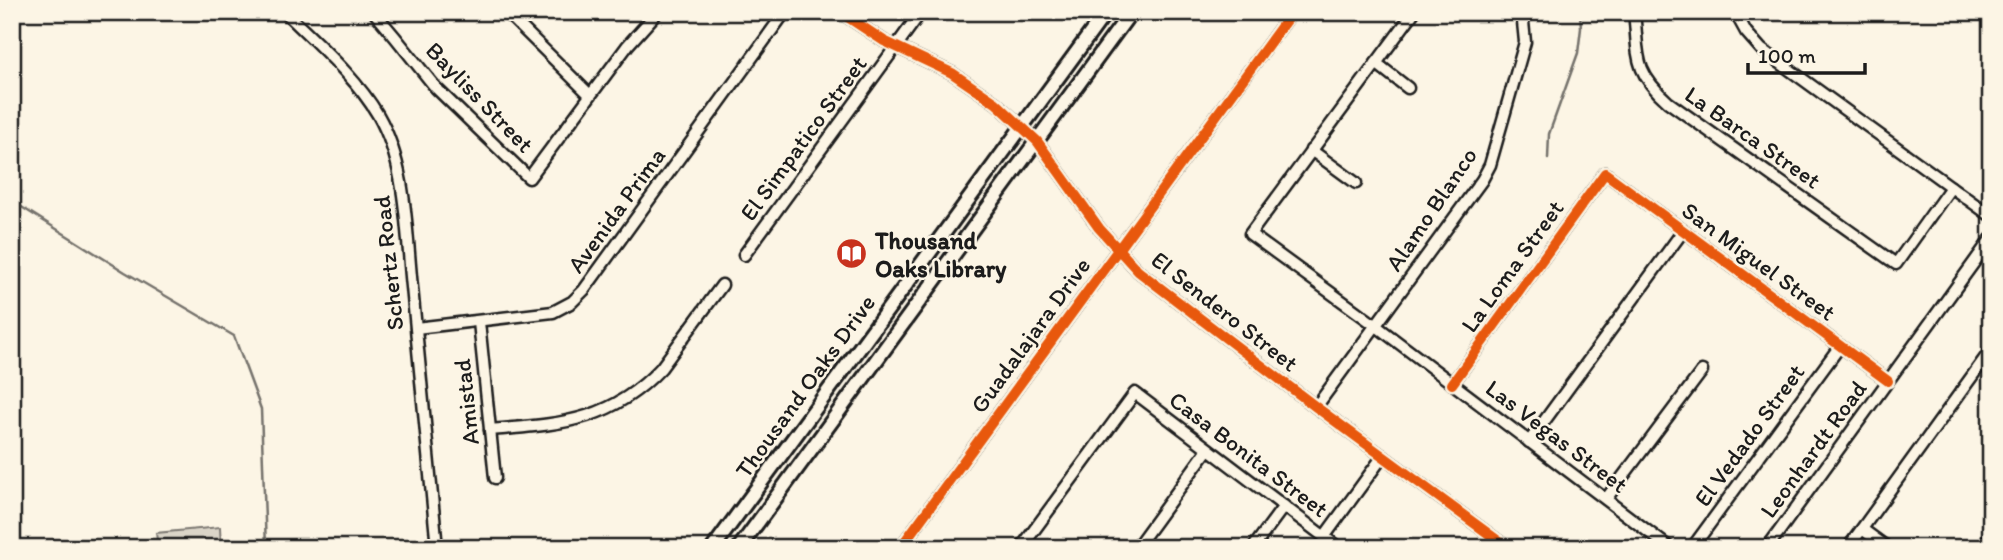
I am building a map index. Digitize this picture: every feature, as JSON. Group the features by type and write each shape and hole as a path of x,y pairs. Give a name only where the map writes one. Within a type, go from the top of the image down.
{"main road":[{"name":"Thousand Oaks Drive","path":"713,548 1106,12"},
{"name":"Thousand Oaks Drive","path":"739,548 1131,12"}],"street":[{"name":"Schertz Road","path":"285,12 359,88 379,117 397,164 437,548"},
{"name":"Bayliss Street","path":"374,12 436,88 530,178 590,95"},
{"path":"506,12 590,95 653,14"},
{"name":"Avenida Prima","path":"416,328 552,312 563,308 578,296 785,12"},
{"name":"El Sendero Street","path":"840,12 895,47 952,73 996,103 1037,141 1088,213 1138,271 1316,407 1508,548"},
{"name":"El Simpatico Street","path":"744,255 921,12"},
{"name":"Guadalajara Drive","path":"900,548 1293,12"},
{"path":"1356,183 1311,150 1414,12"},
{"name":"Alamo Blanco","path":"1316,407 1482,180 1490,165 1525,42 1524,22 1519,12"},
{"name":"La Barca Street","path":"1634,12 1636,48 1640,64 1654,90 1896,264 1951,187"},
{"path":"1735,12 1746,32 1761,48 1991,216"},
{"path":"1376,63 1408,88"},
{"name":"Las Vegas Street","path":"1311,150 1250,234 1670,548"},
{"name":"San Miguel Street","path":"1605,173 1888,381"},
{"name":"La Loma Street","path":"1452,384 1605,173"},
{"path":"1529,442 1683,232"},
{"name":"Leonhardt Road","path":"1767,548 1991,239"},
{"path":"490,430 570,421 588,417 621,402 650,381 722,285"},
{"name":"Amistad","path":"479,321 495,478"},
{"name":"El Vedado Street","path":"1692,548 1840,346"},
{"path":"1848,548 1991,350"},
{"path":"1606,499 1702,371"},
{"name":"Casa Bonita Street","path":"1021,548 1135,393 1339,548"},
{"path":"1136,548 1208,449"},
{"path":"1324,537 1383,456"},
{"path":"1253,548 1284,506"},
{"path":"1862,529 1888,548"},
{"path":"1981,548 1991,535"}],"shaded area":[{"path":"220,527 221,548 158,548 156,533"}],"waterway":[{"path":"1548,159 1549,134 1578,53 1580,12"},
{"path":"12,201 234,336 261,409 266,548"}],"cycle path":[{"path":"840,12 884,41 952,73 996,103 1037,141 1099,228 1138,271 1316,407 1508,548"},
{"path":"900,548 1292,12"},
{"path":"1452,384 1605,173 1888,381"}],"place":[{"name":"Thousand Oaks Library","path":"852,254"}]}
